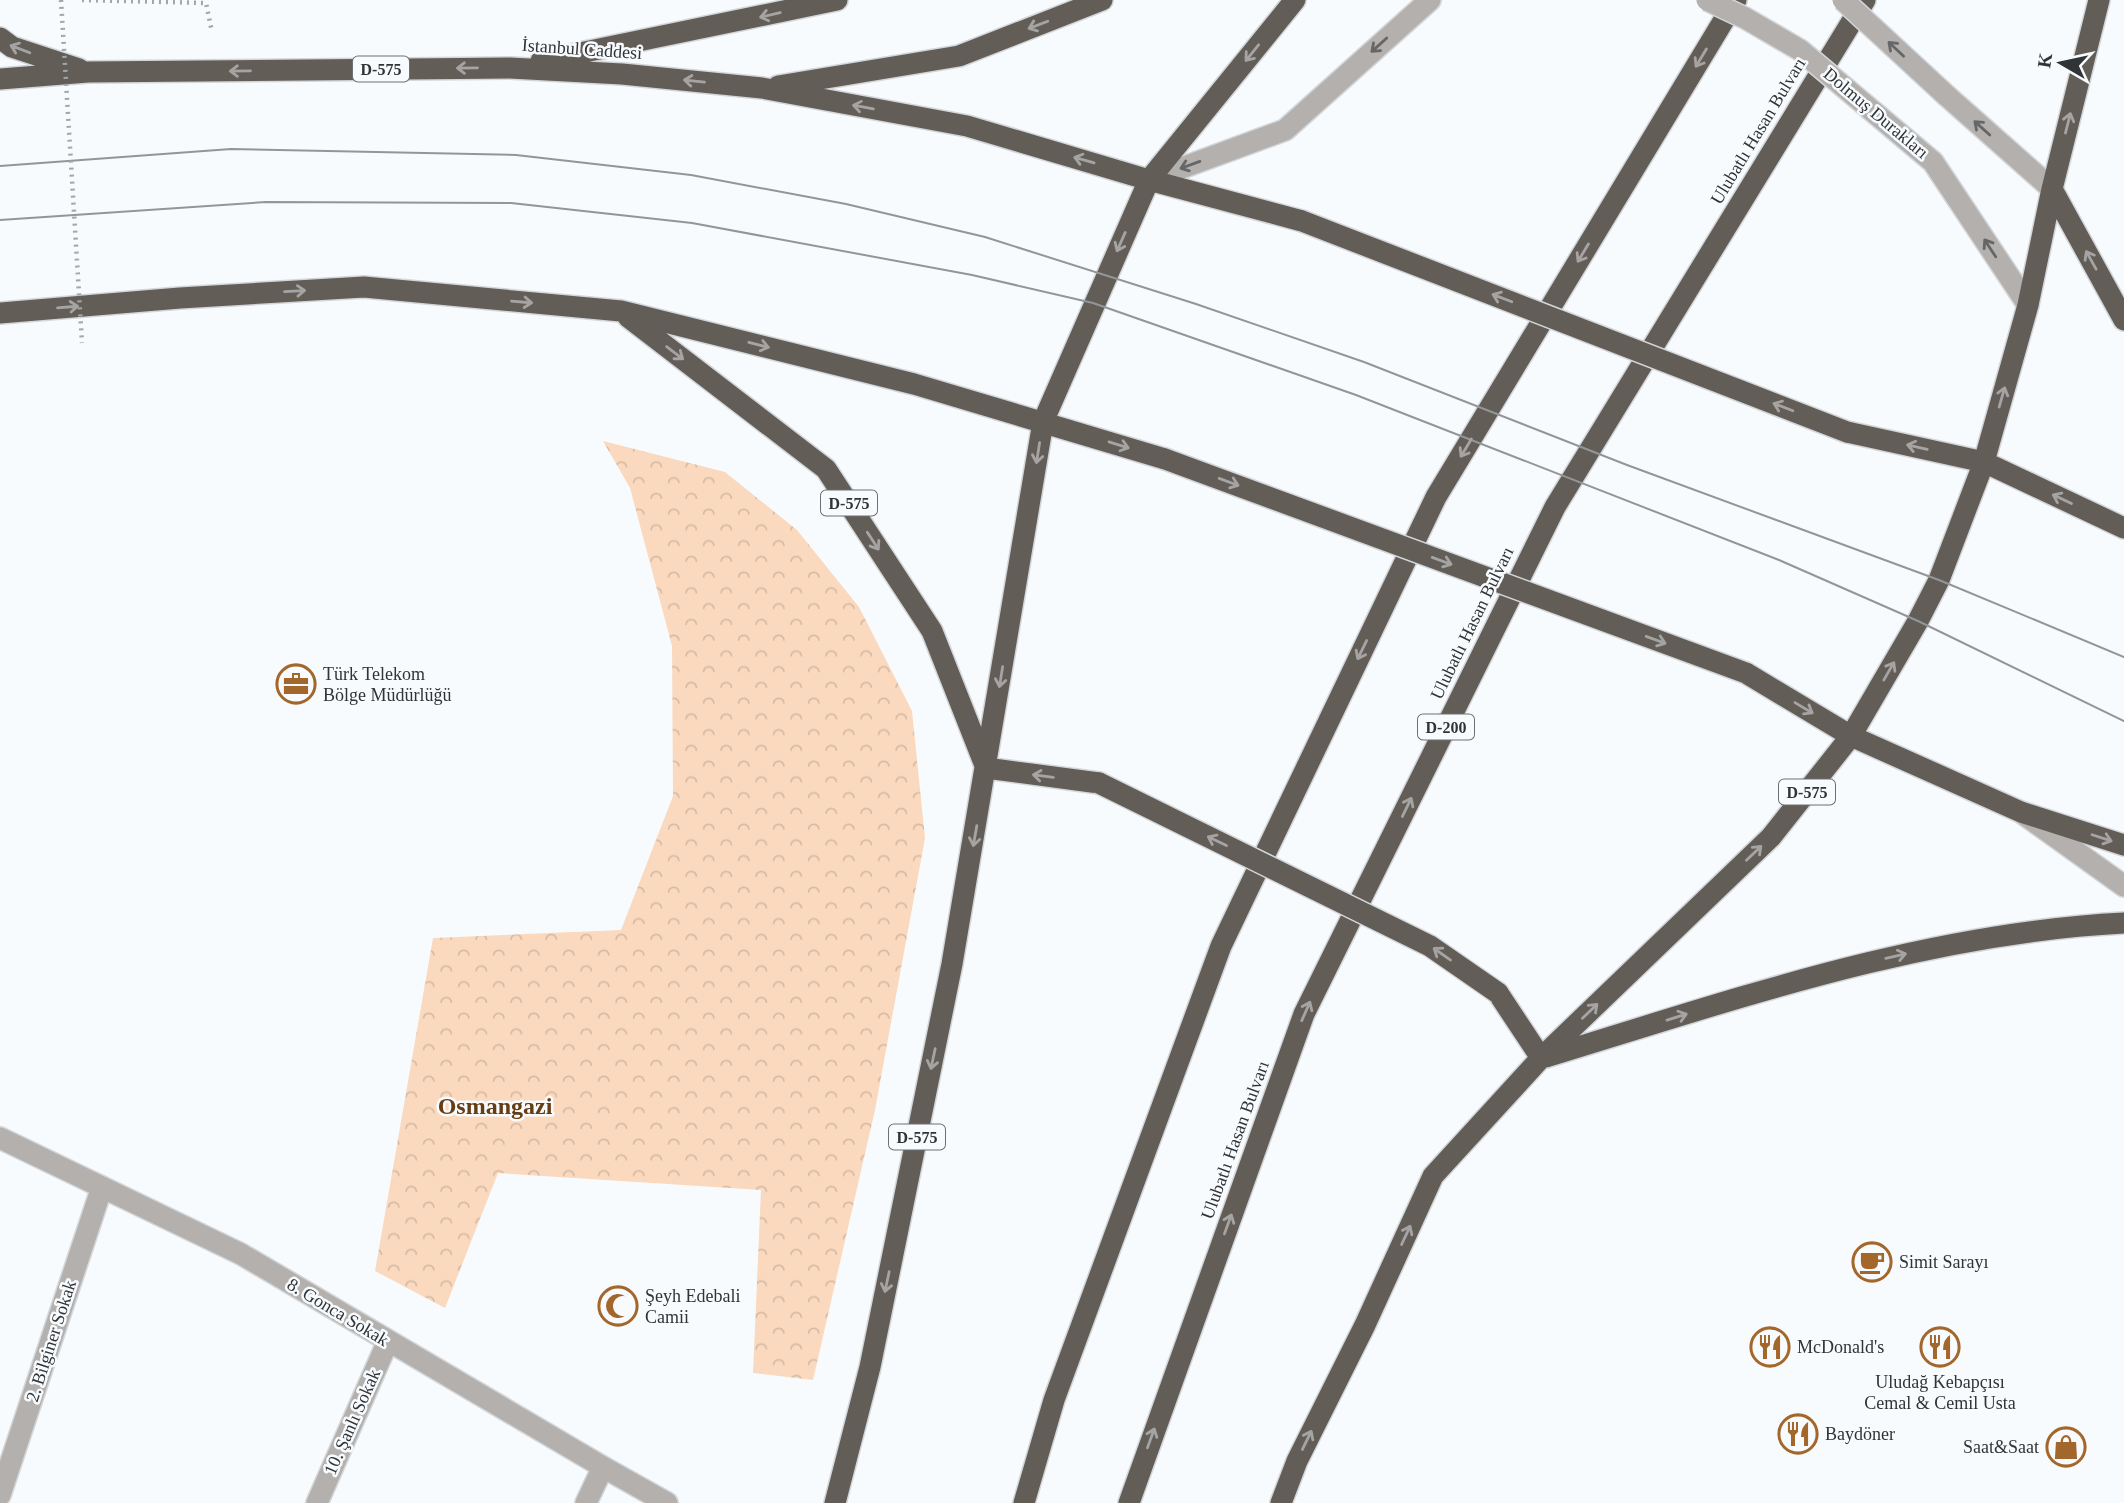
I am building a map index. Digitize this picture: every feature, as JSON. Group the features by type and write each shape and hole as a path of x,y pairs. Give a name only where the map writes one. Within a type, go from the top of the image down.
{"highway":[{"path":"510,68 837,0"},
{"path":"762,89 959,55 1102,0"},
{"path":"1295,0 1149,180 1043,422 986,768 1099,783 1430,946 1498,993 1541,1058 1828,972 2019,932 2124,923"},
{"path":"1024,1503 1054,1400 1221,946 1436,497 1737,0"},
{"name":"Ulubatlı Hasan Bulvarı","path":"1129,1503 1304,1014 1555,508 1865,0"},
{"path":"1984,462 2028,305 2052,189 2099,0"},
{"path":"0,38 12,47 88,72"},
{"name":"İstanbul Caddesi","path":"0,79 88,72 510,68 622,74 762,89 967,126 1149,180 1302,221 1847,432 1984,462 2124,528"},
{"path":"2052,189 2124,320"},
{"path":"0,313 180,298 364,288 621,311 914,384 1165,459 1746,673 1851,736 2021,812 2124,845"},
{"name":"D-575","path":"621,311 826,469 932,631 986,768 952,964 875,1340 835,1503"},
{"name":"D-575","path":"1281,1503 1297,1461 1365,1325 1433,1176 1541,1058 1771,837 1851,736 1939,580 1984,462"}],"street":[{"path":"1149,180 1284,130 1430,0"},
{"name":"Dolmuş Durakları","path":"1707,0 1745,18 1800,50 1933,162 2028,305"},
{"path":"1843,0 2052,189"},
{"path":"2021,812 2124,886"},
{"name":"8. Gonca Sokak","path":"0,1138 241,1254 667,1503"},
{"name":"2. Bilginer Sokak","path":"0,1494 102,1187"},
{"name":"10. Şanlı Sokak","path":"317,1503 387,1341"},
{"path":"586,1503 603,1467"}],"path":[{"path":"61,0 82,343"},
{"path":"82,0 206,3"}],"green space":[{"path":"603,441 725,472 797,530 859,607 912,711 925,838 875,1110 813,1380 753,1373 761,1190 498,1173 445,1308 375,1271 433,938 621,930 673,796 672,646 630,488"}],"tram line":[{"path":"0,166 231,149 516,155 691,175 846,204 985,237 1196,304 1364,362 1627,465 1939,580 2124,657"},
{"path":"0,220 266,202 511,203 692,223 972,275 1093,303 1356,395 1779,560 1918,621 2124,721"}],"place":[{"name":"Türk Telekom Bölge Müdürlüğü","path":"296,684"},
{"name":"Simit Sarayı","path":"1872,1262"},
{"name":"Şeyh Edebali Camii","path":"618,1306"},
{"name":"McDonald's","path":"1770,1347"},
{"name":"Uludağ Kebapçısı Cemal & Cemil Usta","path":"1940,1347"},
{"name":"Baydöner","path":"1798,1434"},
{"name":"Saat&Saat","path":"2066,1447"}],"district":[{"name":"Osmangazi","path":"495,1106"}]}
